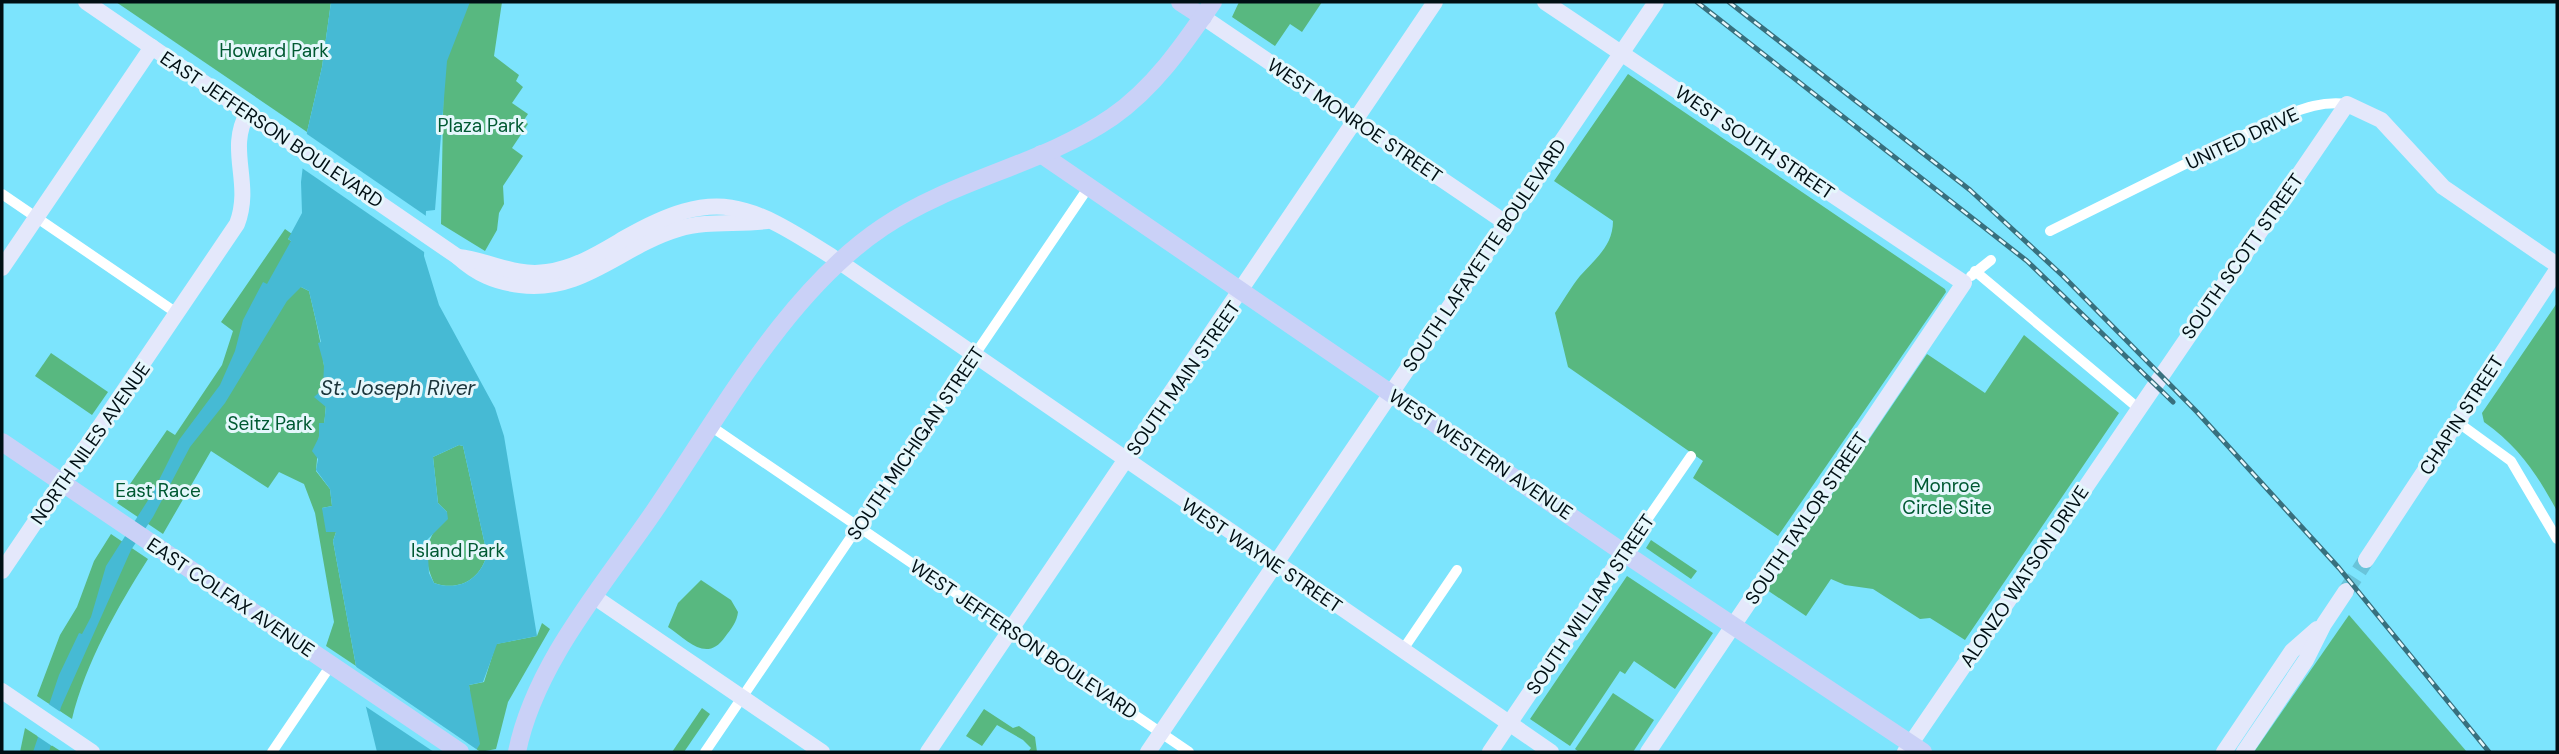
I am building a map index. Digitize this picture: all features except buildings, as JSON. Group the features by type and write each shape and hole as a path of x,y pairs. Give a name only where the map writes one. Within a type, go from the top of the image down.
{"main road":[{"path":"517,752 534,693 782,324 839,262 863,241 937,195 1077,137 1130,103 1172,60 1208,9 1180,2"},
{"name":"WEST WESTERN AVENUE","path":"1041,154 1913,750"},
{"name":"EAST COLFAX AVENUE","path":"2,442 460,752"}],"street":[{"name":"EAST JEFFERSON BOULEVARD","path":"86,2 265,122 478,273 492,279 520,285 550,286 588,275 675,230 718,221 767,221 794,232 973,357"},
{"name":"SOUTH MAIN STREET","path":"928,752 1436,2"},
{"name":"WEST SOUTH STREET","path":"1545,2 1970,277 2138,408"},
{"name":"SOUTH LAFAYETTE BOULEVARD","path":"1148,752 1656,2"},
{"name":"WEST MONROE STREET","path":"1208,9 1356,122 1506,223"},
{"path":"2,268 152,47"},
{"name":"UNITED DRIVE","path":"2050,231 2280,117 2311,105 2328,102 2347,104 2381,120 2443,187 2557,267"},
{"name":"SOUTH SCOTT STREET","path":"2138,408 2347,104"},
{"name":"NORTH NILES AVENUE","path":"2,571 178,314 241,213 244,193 237,134 248,112"},
{"name":"SOUTH MICHIGAN STREET","path":"705,752 1088,188"},
{"path":"2,194 178,314"},
{"path":"1970,277 1991,260"},
{"name":"CHAPIN STREET","path":"2366,560 2557,267"},
{"name":"SOUTH TAYLOR STREET","path":"1648,752 1970,277"},
{"name":"WEST WAYNE STREET","path":"973,357 1551,752"},
{"name":"ALONZO WATSON DRIVE","path":"1913,750 2138,408"},
{"path":"2456,421 2511,461 2557,539"},
{"path":"712,427 858,527"},
{"name":"SOUTH WILLIAM STREET","path":"1490,752 1691,456"},
{"name":"WEST JEFFERSON BOULEVARD","path":"858,527 1189,752"},
{"path":"1402,651 1457,570"},
{"path":"2244,752 2306,660 2324,624 2346,591"},
{"path":"596,598 822,752"},
{"path":"2224,752 2292,651 2324,624"},
{"path":"272,752 337,669"},
{"path":"2,691 92,752"}],"green space":[{"name":"Howard Park","path":"116,2 331,2 322,67 307,132"},
{"name":"Plaza Park","path":"466,2 502,2 494,56 519,75 516,81 523,87 512,103 528,114 524,120 528,124 512,148 523,156 503,186 504,204 499,213 497,230 485,251 441,224 444,61"},
{"path":"1239,2 1322,2 1302,32 1290,24 1275,46 1232,17"},
{"path":"1628,74 1946,292 1778,536 1693,478 1703,461 1568,367 1555,313 1577,280 1607,245 1613,221 1554,181"},
{"name":"Seitz Park","path":"285,229 292,234 288,239 291,241 301,287 309,291 323,357 326,407 324,424 320,424 316,471 330,489 332,506 322,508 336,532 333,541 356,666 326,646 334,622 315,513 304,484 279,472 268,488 211,451 163,534 117,503 167,430 175,435 222,365 233,331 221,322"},
{"path":"2557,303 2557,511 2526,462 2507,441 2484,422 2482,413"},
{"name":"Monroe Circle Site","path":"2024,335 2119,413 1965,640 1930,618 1920,619 1873,589 1845,585 1831,579 1806,616 1767,590 1927,354 1985,393"},
{"path":"51,353 108,392 92,415 35,376"},
{"name":"Island Park","path":"459,445 463,446 487,554 474,577 452,586 434,583 427,553 431,537 447,512 438,503 433,457"},
{"name":"East Race","path":"111,534 148,559 94,656 72,719 37,696 60,635 77,607 94,561"},
{"path":"1651,540 1697,571 1691,579 1646,548"},
{"path":"1627,576 1713,633 1675,689 1634,661 1625,674 1620,671 1570,746 1530,719"},
{"path":"701,580 731,600 738,612 735,622 718,645 704,649 690,643 668,627 678,603"},
{"path":"2349,615 2467,752 2254,752"},
{"path":"542,623 550,629 508,702 496,749 480,752 476,749 469,685 484,682 496,644 537,636"},
{"path":"1613,693 1654,720 1633,752 1579,752 1575,749"},
{"path":"702,708 710,714 684,752 672,752"},
{"path":"984,709 1013,728 1019,726 1035,737 1037,752 1028,752 1031,748 1023,740 997,725 982,746 966,736"},
{"path":"25,728 62,752 20,752"}],"water":[{"name":"St. Joseph River","path":"331,2 470,2 447,61 435,210 426,211 424,256 439,305 495,408 504,436 537,636 497,644 483,682 469,685 480,744 475,752 377,752 356,666 333,541 336,532 326,532 322,508 332,506 330,489 316,470 318,459 312,451 319,437 319,423 324,423 326,407 314,397 323,389 324,365 309,291 301,287 287,301 225,403 190,447 153,517 131,550 61,707 49,752 33,752 59,675 79,633 82,634 91,617 106,566 152,494 179,440 220,385 235,351 243,320 263,282 267,284 291,241 288,239 302,213 301,182 307,132 322,67","holes":["459,445 463,446 487,554 474,577 452,586 434,583 429,573 427,540 448,519 447,512 438,503 433,457"]}],"pier":[{"path":"304,132 429,218 427,254 299,166"},
{"path":"352,664 479,751 434,752 362,704"},
{"path":"47,703 62,713 52,746 37,736"}],"tunnel":[{"path":"2346,591 2366,560"}],"railway":[{"path":"1697,2 2027,261 2173,402"},
{"path":"1729,2 1970,190 2063,276 2197,412 2339,568 2489,752"}]}
